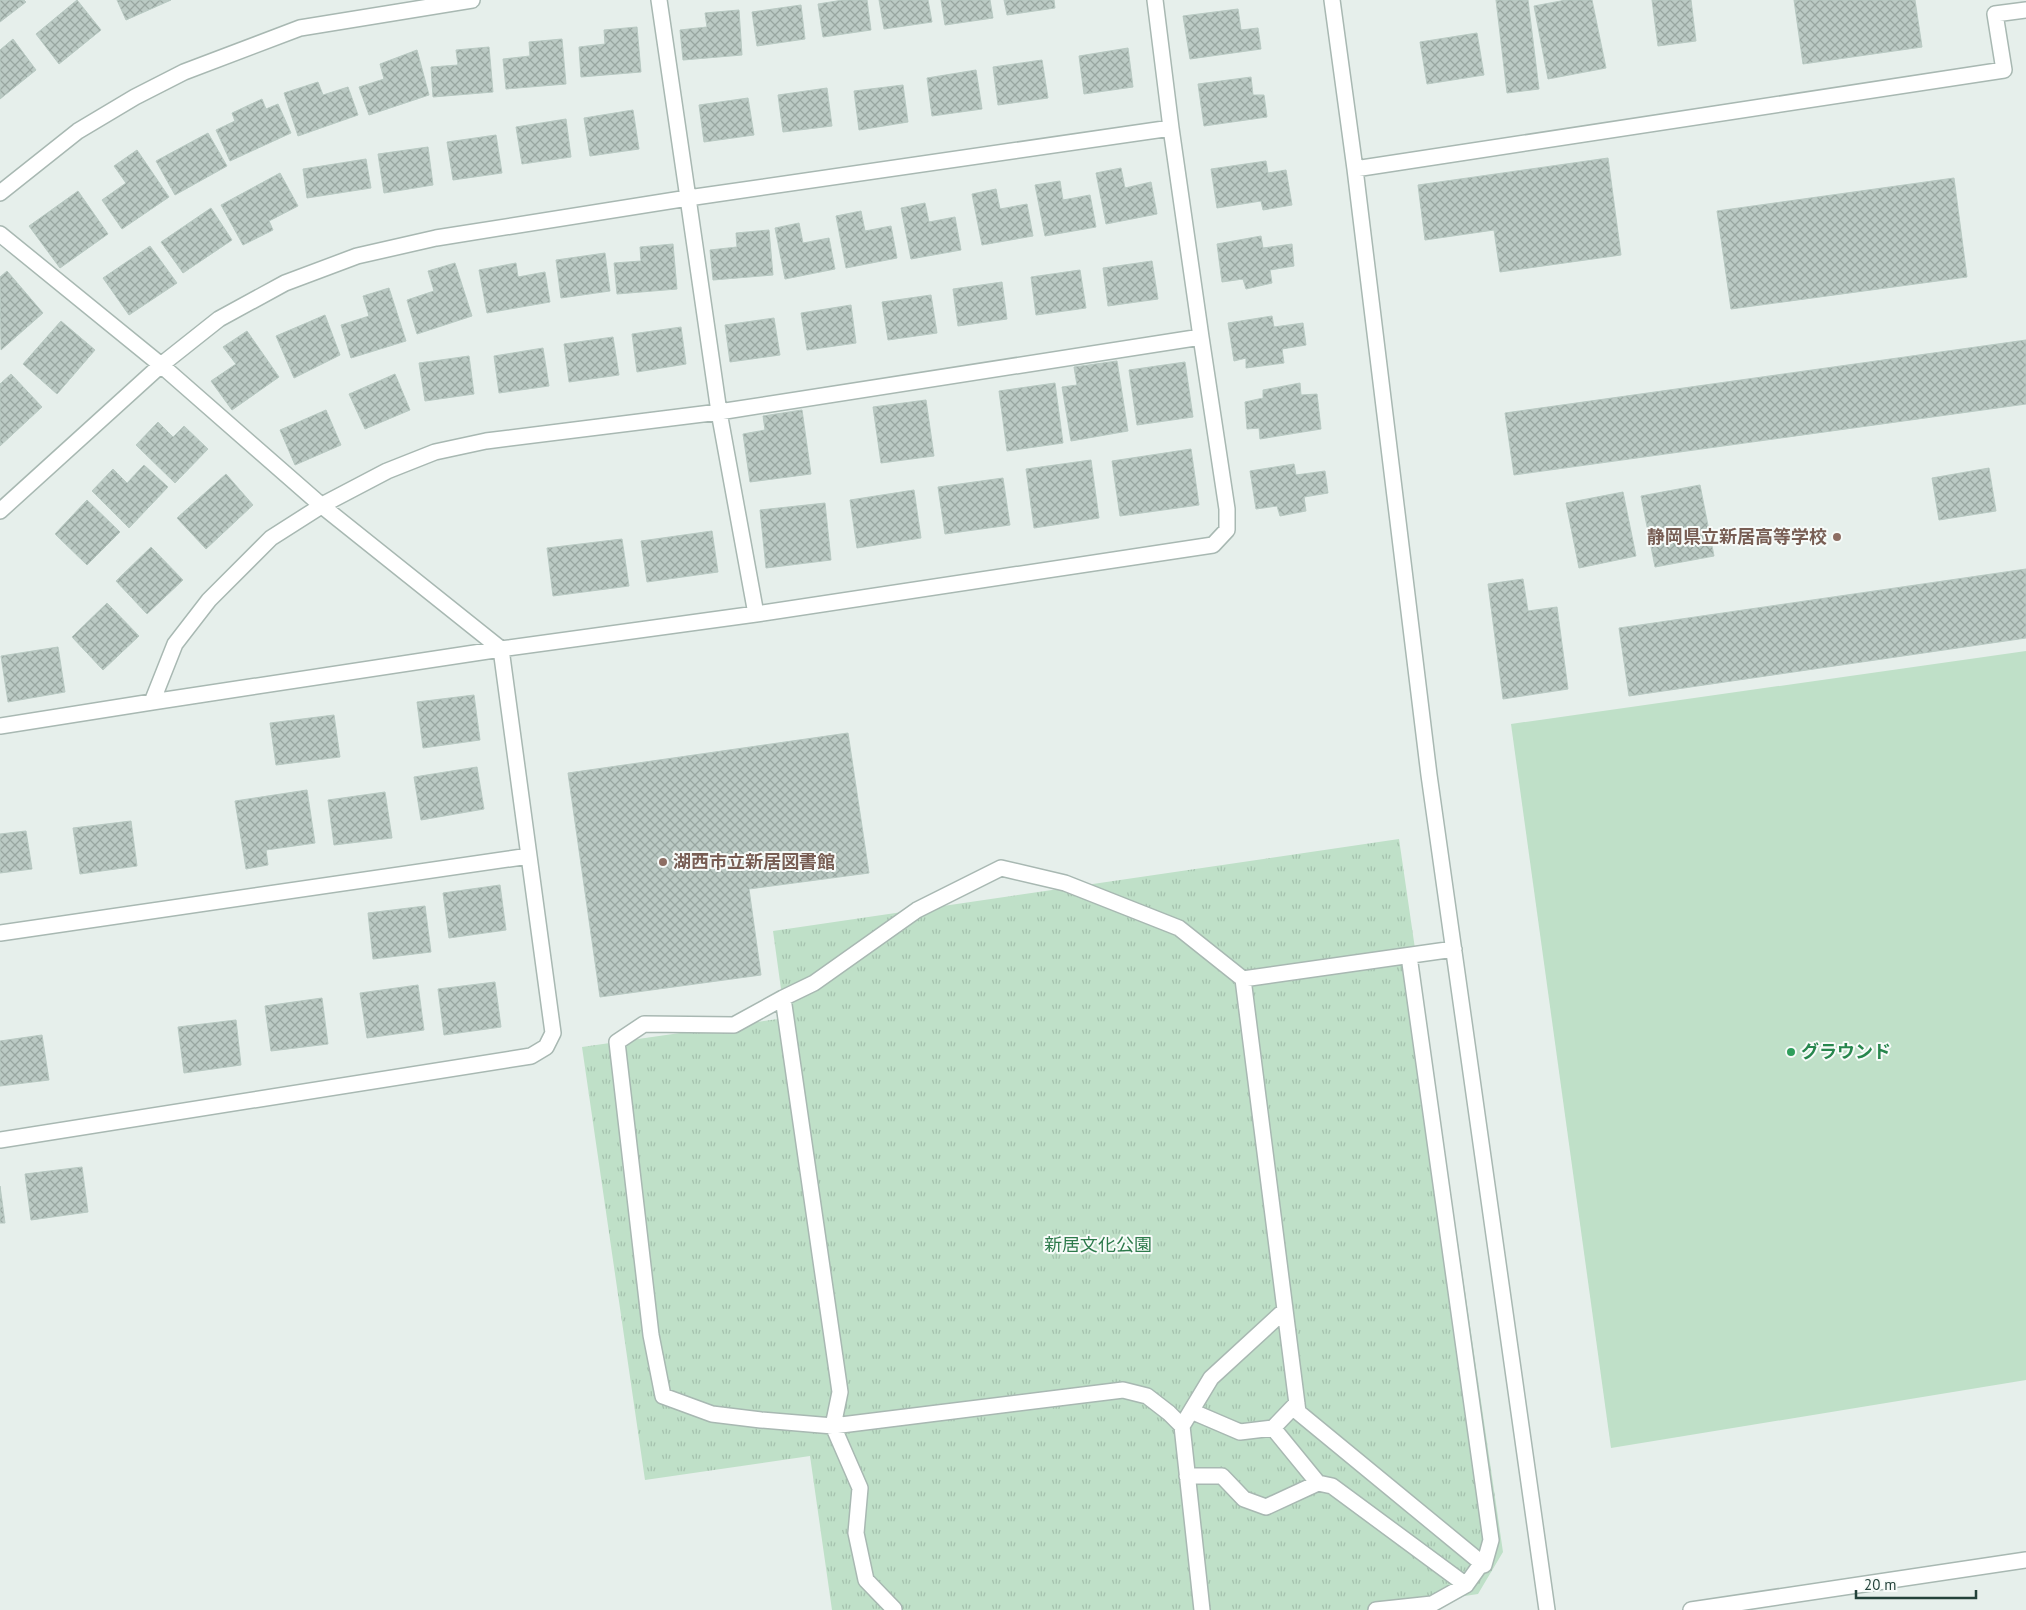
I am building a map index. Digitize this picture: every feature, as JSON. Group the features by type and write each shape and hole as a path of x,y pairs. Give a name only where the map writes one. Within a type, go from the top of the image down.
{"street":[{"path":"0,194 78,131 135,97 184,72 300,28 379,7 472,0"},
{"path":"659,0 719,412 756,614"},
{"path":"0,726 501,649 756,614 1213,545 1227,530 1227,509 1171,128 1155,0"},
{"path":"1332,0 1355,169 1427,755 1547,1610"},
{"path":"1355,169 2004,70 1996,14 2026,10"},
{"path":"0,511 161,366 219,319 285,283 356,256 436,238 688,198 1171,128"},
{"path":"0,234 161,366 322,506 501,649 552,1033 546,1047 531,1056 0,1140"},
{"path":"152,702 175,644 209,600 271,538 322,506 387,470 435,452 486,441 719,412 1201,337"},
{"path":"0,933 529,856"},
{"path":"1182,1426 1147,1396 1123,1390 833,1426 712,1414 663,1396 651,1335 617,1042 644,1024 734,1025 782,998 814,984 917,910 1001,868 1065,883 1179,928 1242,979 1298,1412 1481,1564"},
{"path":"1242,979 1454,950"},
{"path":"1376,1610 1432,1604 1466,1585 1481,1564 1484,1565 1491,1540 1409,956"},
{"path":"782,998 840,1392 833,1426 860,1488 856,1533 866,1580 894,1609"},
{"path":"1202,1610 1182,1426 1211,1378 1285,1310"},
{"path":"1191,1411 1240,1432 1273,1428 1296,1403"},
{"path":"1273,1428 1318,1483"},
{"path":"1187,1476 1222,1476 1244,1499 1266,1507 1318,1483 1332,1486 1466,1585"},
{"path":"1691,1610 2026,1560"}],"green space":[{"name":"グラウンド","path":"2026,651 2026,1380 1611,1448 1511,724"},
{"name":"新居文化公園","path":"1399,839 1503,1552 1478,1594 1372,1610 832,1610 810,1456 645,1480 582,1047 785,1018 773,931"}],"building":[{"path":"0,0 24,0 26,2 0,22"},
{"path":"77,0 101,30 59,64 36,34"},
{"path":"117,0 171,0 126,20"},
{"path":"843,0 867,0 871,30 823,37 818,4"},
{"path":"879,0 928,0 932,22 884,29"},
{"path":"941,0 990,0 993,18 945,25"},
{"path":"1004,0 1054,0 1055,8 1007,15"},
{"path":"1496,0 1528,0 1539,89 1507,93"},
{"path":"1566,0 1592,0 1606,68 1548,79 1534,6"},
{"path":"1652,0 1691,0 1696,41 1658,46"},
{"path":"1794,0 1915,0 1922,47 1803,64"},
{"path":"801,5 805,39 757,46 752,12"},
{"path":"1238,9 1241,30 1258,28 1261,49 1190,59 1183,16"},
{"path":"739,10 742,55 683,60 680,30 707,27 705,13"},
{"path":"637,27 641,72 581,77 579,47 605,44 604,30"},
{"path":"1477,33 1484,75 1427,84 1420,42"},
{"path":"13,39 36,70 0,99 0,50"},
{"path":"562,39 566,84 506,89 503,59 530,56 529,42"},
{"path":"489,47 493,92 433,97 431,67 458,65 456,50"},
{"path":"1128,48 1133,87 1084,94 1079,56"},
{"path":"417,50 429,95 369,115 359,87 384,79 380,64"},
{"path":"1042,60 1048,98 998,105 993,67"},
{"path":"976,70 982,109 932,116 927,78"},
{"path":"1251,77 1253,95 1264,95 1267,117 1204,126 1198,84"},
{"path":"318,82 323,95 348,87 358,115 298,136 284,93"},
{"path":"903,85 908,122 859,130 854,91"},
{"path":"827,88 832,126 783,132 778,95"},
{"path":"748,98 754,135 704,142 699,105"},
{"path":"262,99 266,109 278,104 291,133 230,161 216,130 235,121 232,113"},
{"path":"633,110 639,149 590,156 584,118"},
{"path":"566,119 571,157 522,164 516,127"},
{"path":"208,133 227,166 175,195 156,161"},
{"path":"496,135 502,173 453,180 447,142"},
{"path":"428,147 433,185 384,193 378,154"},
{"path":"137,150 169,197 122,229 102,200 126,183 114,166"},
{"path":"1608,158 1621,255 1500,272 1494,230 1425,240 1418,185"},
{"path":"366,159 371,188 307,198 303,169"},
{"path":"1266,161 1268,173 1286,170 1292,205 1263,210 1261,201 1217,208 1211,169"},
{"path":"1121,168 1125,188 1151,182 1157,214 1106,224 1096,173"},
{"path":"280,173 298,206 269,221 273,230 243,245 221,205"},
{"path":"1954,178 1967,277 1731,309 1717,211"},
{"path":"1060,181 1063,200 1090,195 1096,227 1045,236 1035,185"},
{"path":"996,189 1000,209 1027,204 1033,236 982,245 972,194"},
{"path":"78,191 108,234 60,268 29,226"},
{"path":"925,203 929,222 955,217 961,250 911,259 901,208"},
{"path":"211,208 232,240 183,273 161,242"},
{"path":"861,211 865,231 891,226 897,258 846,268 836,216"},
{"path":"799,223 803,243 829,238 835,269 785,279 775,228"},
{"path":"769,230 773,275 713,280 710,250 737,247 736,233"},
{"path":"1261,236 1263,248 1292,244 1294,266 1270,270 1272,283 1246,289 1243,279 1222,282 1217,244"},
{"path":"673,244 677,289 617,294 614,263 641,261 640,247"},
{"path":"150,246 177,283 129,315 103,278"},
{"path":"605,253 610,291 561,298 556,260"},
{"path":"1152,261 1158,299 1108,306 1103,268"},
{"path":"455,263 472,316 417,334 407,300 434,291 428,271"},
{"path":"516,263 518,277 545,272 550,302 487,313 479,270"},
{"path":"1080,270 1086,308 1036,315 1031,277"},
{"path":"7,271 43,313 1,350 0,277"},
{"path":"1002,282 1007,319 958,326 953,289"},
{"path":"389,288 406,341 351,358 341,325 369,316 363,296"},
{"path":"931,295 937,333 888,340 882,302"},
{"path":"851,305 856,343 807,350 801,313"},
{"path":"325,315 340,355 294,378 276,336"},
{"path":"1272,316 1274,327 1303,323 1306,345 1282,349 1284,363 1246,368 1246,358 1234,361 1228,323"},
{"path":"774,318 780,355 730,362 725,325"},
{"path":"61,321 95,350 57,394 23,364"},
{"path":"681,327 686,364 637,372 632,334"},
{"path":"247,331 279,377 232,410 211,381 236,364 223,347"},
{"path":"613,337 619,375 569,382 564,344"},
{"path":"2026,340 2026,404 1514,475 1505,413"},
{"path":"543,348 549,386 499,393 494,356"},
{"path":"469,356 474,394 425,401 419,363"},
{"path":"1117,361 1128,431 1071,441 1062,387 1077,385 1074,367"},
{"path":"1185,362 1193,417 1137,425 1129,370"},
{"path":"11,374 42,407 0,446 0,384"},
{"path":"395,374 410,410 365,429 349,394"},
{"path":"1055,383 1063,443 1007,451 999,391"},
{"path":"1300,383 1301,395 1317,394 1321,429 1260,439 1259,428 1247,429 1245,402 1263,398 1263,390"},
{"path":"926,400 934,456 881,463 873,407"},
{"path":"326,410 341,445 295,465 280,430"},
{"path":"802,410 811,474 750,482 743,434 765,430 763,416"},
{"path":"158,422 173,437 184,426 208,449 175,483 136,445"},
{"path":"1191,449 1199,505 1120,516 1112,461"},
{"path":"1091,460 1099,518 1034,528 1026,469"},
{"path":"1294,464 1296,475 1325,471 1328,493 1304,497 1306,511 1280,516 1277,506 1256,509 1250,471"},
{"path":"144,465 168,487 129,528 92,491 113,469 127,483"},
{"path":"1989,468 1996,511 1939,520 1932,478"},
{"path":"226,474 253,505 206,549 177,518"},
{"path":"1003,478 1010,525 945,534 938,487"},
{"path":"1700,485 1714,556 1655,567 1641,496"},
{"path":"914,490 921,538 857,548 850,500"},
{"path":"1623,492 1636,556 1579,568 1566,503"},
{"path":"87,500 120,532 87,565 55,534"},
{"path":"825,503 831,560 766,568 760,510"},
{"path":"712,531 718,572 647,582 641,541"},
{"path":"622,539 629,586 553,596 547,548"},
{"path":"151,547 183,580 147,614 116,581"},
{"path":"2026,569 2026,638 1629,696 1619,628"},
{"path":"1523,579 1528,611 1557,607 1568,689 1503,699 1488,584"},
{"path":"107,603 139,636 103,670 72,637"},
{"path":"58,647 65,692 8,702 1,656"},
{"path":"474,695 480,740 423,748 417,702"},
{"path":"334,715 340,757 276,765 270,723"},
{"path":"848,733 869,873 749,889 761,975 600,997 568,773"},
{"path":"477,767 484,809 421,820 414,777"},
{"path":"307,790 315,843 266,850 268,865 246,869 235,801"},
{"path":"385,792 392,838 334,845 328,800"},
{"path":"131,821 137,866 80,874 73,828"},
{"path":"26,831 32,869 0,873 0,834"},
{"path":"500,885 506,930 449,938 443,893"},
{"path":"425,906 431,952 373,959 368,913"},
{"path":"495,982 501,1027 444,1035 438,989"},
{"path":"418,985 424,1030 367,1038 360,993"},
{"path":"322,998 328,1044 271,1051 265,1006"},
{"path":"236,1020 241,1065 184,1073 178,1027"},
{"path":"42,1035 49,1080 0,1086 0,1041"},
{"path":"82,1167 88,1212 31,1220 25,1174"},
{"path":"0,1186 5,1223 0,1223"}],"place":[{"name":"静岡県立新居高等学校","path":"1837,537"},
{"name":"湖西市立新居図書館","path":"663,862"},
{"name":"グラウンド","path":"1791,1052"}]}
